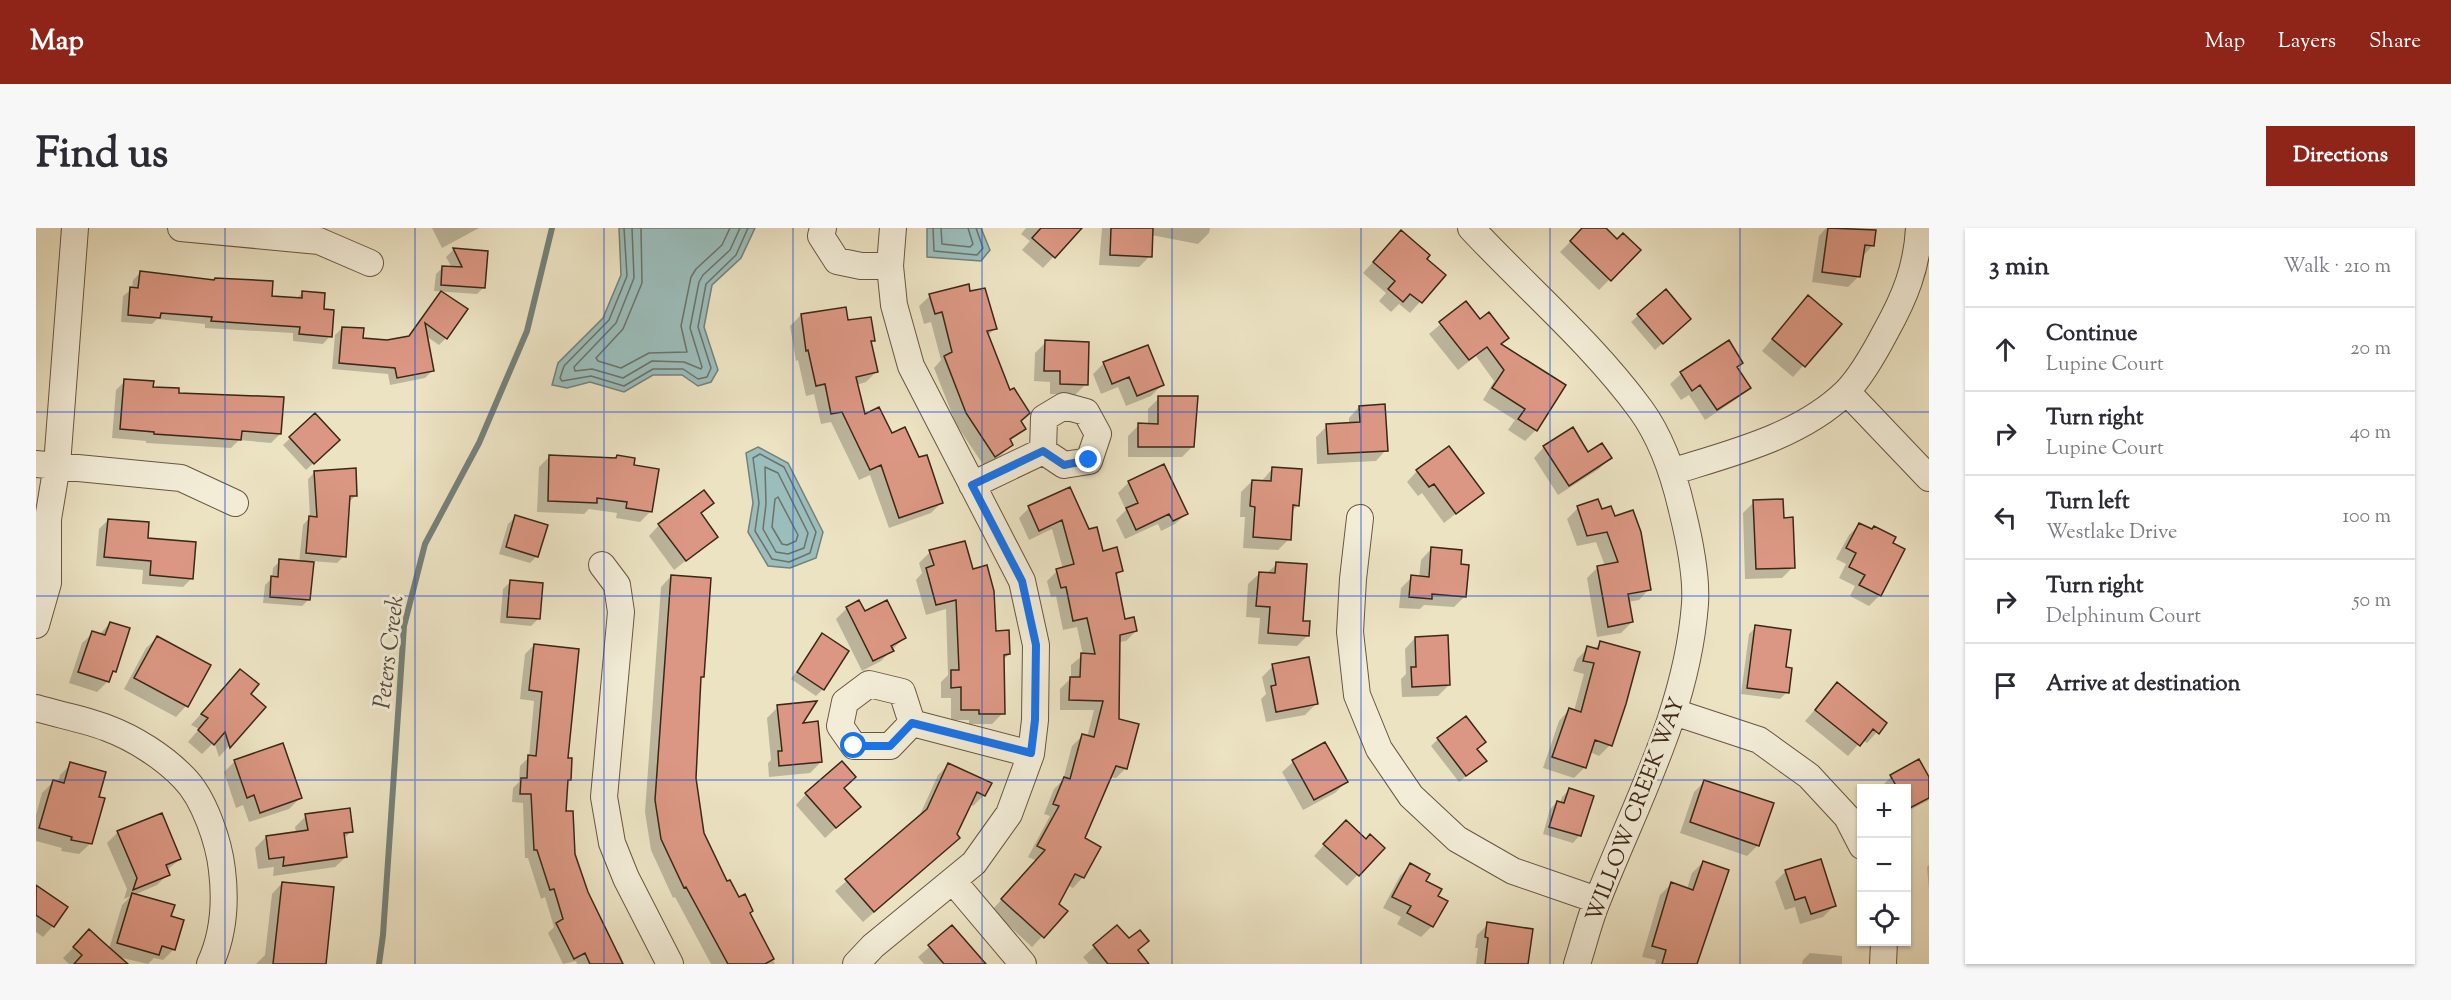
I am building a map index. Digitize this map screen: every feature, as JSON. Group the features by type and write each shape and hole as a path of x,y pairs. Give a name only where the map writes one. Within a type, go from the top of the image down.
{"street":[{"path":"36,624 48,583 42,529 47,464 75,228"},
{"path":"181,228 319,241 370,263"},
{"path":"823,228 821,236 837,261 861,266 890,266"},
{"path":"856,964 873,946 974,863 1009,814 1031,753 1035,720 1036,645 1022,581 911,366 894,305 890,266 893,228"},
{"name":"WILLOW CREEK WAY","path":"1471,228 1605,364 1643,412 1674,471 1689,537 1695,602 1687,654 1674,712 1629,829 1597,900 1577,964"},
{"path":"1674,471 1752,447 1801,425 1847,392 1878,346 1902,303 1917,256 1919,228"},
{"path":"1847,392 1929,477"},
{"path":"972,485 1043,451"},
{"path":"47,464 181,478 235,503"},
{"path":"1360,518 1350,633 1357,695 1379,749 1411,796 1456,839 1513,871 1597,900"},
{"path":"602,565 617,585 621,612 603,797 612,843 626,879 670,964"},
{"path":"36,708 107,728 149,749 185,778 209,818 221,858 226,900 218,946 210,964"},
{"path":"1674,712 1759,740 1809,776 1847,817 1858,838"},
{"path":"912,723 1031,753"},
{"path":"953,881 1023,964"},
{"path":"1883,964 1884,946"}],"water":[{"path":"619,228 755,228 741,258 712,285 704,327 718,370 711,382 698,386 682,375 653,375 624,392 590,382 567,388 552,385 558,363 603,318 621,275"},
{"path":"927,228 981,228 990,250 981,261 927,257"},
{"path":"758,447 788,463 823,532 816,558 790,568 768,566 748,532 753,503 746,453"}],"building":[{"path":"1041,228 1082,228 1055,258 1032,238"},
{"path":"1111,228 1153,228 1152,257 1110,255"},
{"path":"1582,228 1606,228 1617,239 1623,233 1641,250 1611,281 1570,241"},
{"path":"1828,228 1876,230 1874,246 1865,245 1860,277 1822,272"},
{"path":"1401,230 1430,255 1427,259 1446,275 1422,303 1410,294 1403,302 1388,289 1395,281 1373,262"},
{"path":"453,248 488,251 485,288 441,285 442,266 462,267"},
{"path":"140,271 214,280 215,278 273,281 272,296 302,298 302,291 325,293 324,309 334,310 332,337 299,334 300,327 211,321 212,317 161,313 160,318 128,315 130,287 138,288"},
{"path":"969,284 970,291 985,288 997,329 987,331 1010,390 1014,388 1030,413 1021,421 1026,429 1010,439 1013,445 995,457 966,413 944,356 952,352 942,312 935,314 929,294"},
{"path":"1666,289 1691,319 1663,344 1637,314"},
{"path":"441,291 468,309 447,339 425,323 434,371 397,378 395,368 339,363 342,327 364,328 363,338 387,340 409,336"},
{"path":"1808,295 1842,324 1805,367 1772,339"},
{"path":"1466,301 1480,319 1489,312 1509,338 1501,344 1566,385 1537,431 1518,419 1525,409 1492,388 1504,370 1487,347 1469,360 1439,322"},
{"path":"846,307 848,320 871,317 875,341 871,341 878,372 856,377 865,414 879,407 892,433 905,427 919,457 927,455 943,503 899,518 881,465 870,470 842,412 831,414 825,384 816,386 808,350 806,351 801,314"},
{"path":"1045,340 1089,342 1088,385 1060,384 1060,371 1044,371"},
{"path":"1729,340 1743,363 1737,367 1751,388 1717,410 1700,385 1692,391 1680,372"},
{"path":"1148,345 1164,385 1137,396 1129,377 1112,384 1103,362"},
{"path":"124,379 154,381 153,387 179,388 179,393 284,397 281,434 242,431 241,440 154,434 154,432 120,429"},
{"path":"1158,396 1198,396 1194,447 1138,447 1138,423 1158,424"},
{"path":"1385,404 1388,451 1328,454 1326,424 1360,422 1359,406"},
{"path":"315,413 340,440 314,464 289,437"},
{"path":"1573,427 1588,452 1602,443 1612,458 1569,486 1543,446"},
{"path":"1449,446 1484,493 1456,514 1434,484 1429,487 1416,470"},
{"path":"549,455 616,458 617,455 635,458 634,465 659,469 652,512 626,508 627,502 597,498 597,503 548,501"},
{"path":"1164,464 1188,514 1173,521 1169,514 1136,530 1126,508 1138,503 1128,481"},
{"path":"1272,467 1302,469 1299,506 1293,505 1291,540 1253,537 1255,507 1250,506 1252,480 1271,481"},
{"path":"356,468 357,496 350,496 346,557 306,553 309,516 317,517 314,471"},
{"path":"1070,487 1089,529 1097,527 1103,551 1117,547 1123,571 1116,573 1125,619 1134,617 1137,631 1120,635 1119,719 1139,724 1127,769 1116,766 1085,838 1101,847 1084,878 1075,874 1059,904 1068,911 1044,938 1001,899 1045,850 1037,846 1059,806 1053,804 1064,777 1070,779 1082,734 1094,737 1103,701 1069,700 1070,677 1080,677 1081,653 1095,654 1087,618 1073,621 1066,587 1061,588 1056,569 1074,564 1062,520 1039,531 1028,506"},
{"path":"704,490 714,503 701,513 718,537 686,561 658,524"},
{"path":"1598,499 1602,509 1611,506 1615,516 1633,510 1641,532 1651,590 1628,594 1633,622 1608,627 1597,566 1618,562 1607,532 1587,536 1577,506"},
{"path":"1783,499 1784,518 1793,517 1795,568 1756,569 1753,500"},
{"path":"515,515 548,525 538,557 506,547"},
{"path":"108,519 149,522 148,538 196,542 193,579 150,575 151,561 104,557"},
{"path":"1859,523 1872,529 1874,526 1896,537 1893,543 1905,549 1881,596 1859,585 1865,575 1849,567 1856,553 1846,548"},
{"path":"965,541 973,569 987,565 994,591 996,631 1009,630 1010,654 1004,655 1005,714 979,714 979,710 961,710 961,687 951,688 951,670 959,670 956,600 936,605 926,568 934,565 929,550"},
{"path":"1431,547 1462,550 1461,564 1469,565 1466,597 1432,594 1432,599 1409,597 1411,575 1429,577"},
{"path":"279,559 314,562 310,600 270,597 271,576 278,577"},
{"path":"1276,562 1307,564 1303,621 1310,621 1309,636 1268,633 1270,607 1256,606 1259,572 1275,573"},
{"path":"671,575 711,578 704,677 701,677 696,778 704,833 727,881 730,880 739,897 745,894 753,911 750,913 774,959 765,964 728,964 686,887 684,888 661,839 655,800"},
{"path":"510,580 543,583 540,619 507,617"},
{"path":"859,600 865,611 887,600 906,638 891,646 894,651 873,661 846,607"},
{"path":"110,622 130,628 116,672 113,671 109,682 78,672 92,631 105,635"},
{"path":"1755,625 1791,630 1786,667 1792,668 1789,693 1747,688"},
{"path":"822,633 849,651 824,690 797,672"},
{"path":"1448,635 1450,685 1412,687 1411,667 1416,667 1415,637"},
{"path":"157,636 211,665 188,707 134,678"},
{"path":"1600,641 1640,652 1612,746 1595,740 1586,768 1552,757 1569,708 1581,712 1594,663 1583,661 1587,646 1598,649"},
{"path":"534,644 579,649 568,758 572,758 571,780 568,780 566,811 573,811 575,854 588,892 623,964 590,964 585,953 574,959 556,923 563,919 554,889 550,890 537,850 534,850 531,794 520,794 521,778 527,778 528,755 536,756 542,692 529,690"},
{"path":"1309,657 1318,704 1276,712 1271,686 1276,685 1272,664"},
{"path":"240,669 259,684 251,694 266,707 230,748 225,732 214,745 198,730 208,718 201,714"},
{"path":"1837,682 1887,723 1879,734 1873,729 1860,746 1815,710"},
{"path":"817,701 803,723 818,721 822,762 779,766 778,751 782,751 777,705"},
{"path":"1466,716 1486,742 1477,749 1487,761 1466,776 1437,738"},
{"path":"1325,742 1348,782 1314,800 1292,760"},
{"path":"283,743 302,798 260,813 254,795 247,798 234,760"},
{"path":"1919,759 1929,777 1929,798 1911,807 1911,784 1895,784 1890,775"},
{"path":"842,761 856,777 844,788 861,807 836,828 805,793"},
{"path":"70,762 106,772 99,797 105,798 92,844 71,840 72,837 39,828 53,780 64,783"},
{"path":"948,763 992,783 985,796 977,792 957,834 960,838 874,912 845,879 927,809"},
{"path":"1704,780 1774,803 1759,846 1690,822"},
{"path":"1569,788 1594,796 1581,836 1549,827 1557,801 1564,803"},
{"path":"350,808 353,832 344,833 347,857 283,866 284,857 269,859 266,836 308,830 305,814"},
{"path":"162,813 181,859 166,865 170,875 133,890 137,878 117,831"},
{"path":"1346,820 1366,839 1370,834 1385,848 1359,876 1323,844"},
{"path":"1821,859 1836,906 1811,914 1805,897 1795,900 1785,870"},
{"path":"1703,861 1729,870 1697,964 1662,964 1666,950 1652,946 1671,882 1693,890"},
{"path":"1410,863 1430,874 1426,881 1442,889 1438,896 1448,901 1433,927 1407,913 1411,906 1392,897"},
{"path":"282,882 334,887 326,964 273,964"},
{"path":"36,885 68,907 54,927 36,915"},
{"path":"132,893 175,905 171,916 184,920 175,950 162,946 159,955 117,943"},
{"path":"1487,922 1533,929 1528,964 1485,964"},
{"path":"952,925 986,964 944,964 928,945"},
{"path":"1117,925 1129,938 1140,930 1149,941 1138,950 1149,964 1108,964 1093,945"},
{"path":"89,929 128,964 74,964 82,955 73,947"}],"waterway":[{"name":"Peters Creek","path":"379,964 383,935 404,626 425,544 479,443 527,331 552,228"}],"route":[{"path":"854,746 890,746 912,723 1031,753 1035,720 1036,645 1022,581 972,485 1043,451 1064,465 1089,460"}]}
